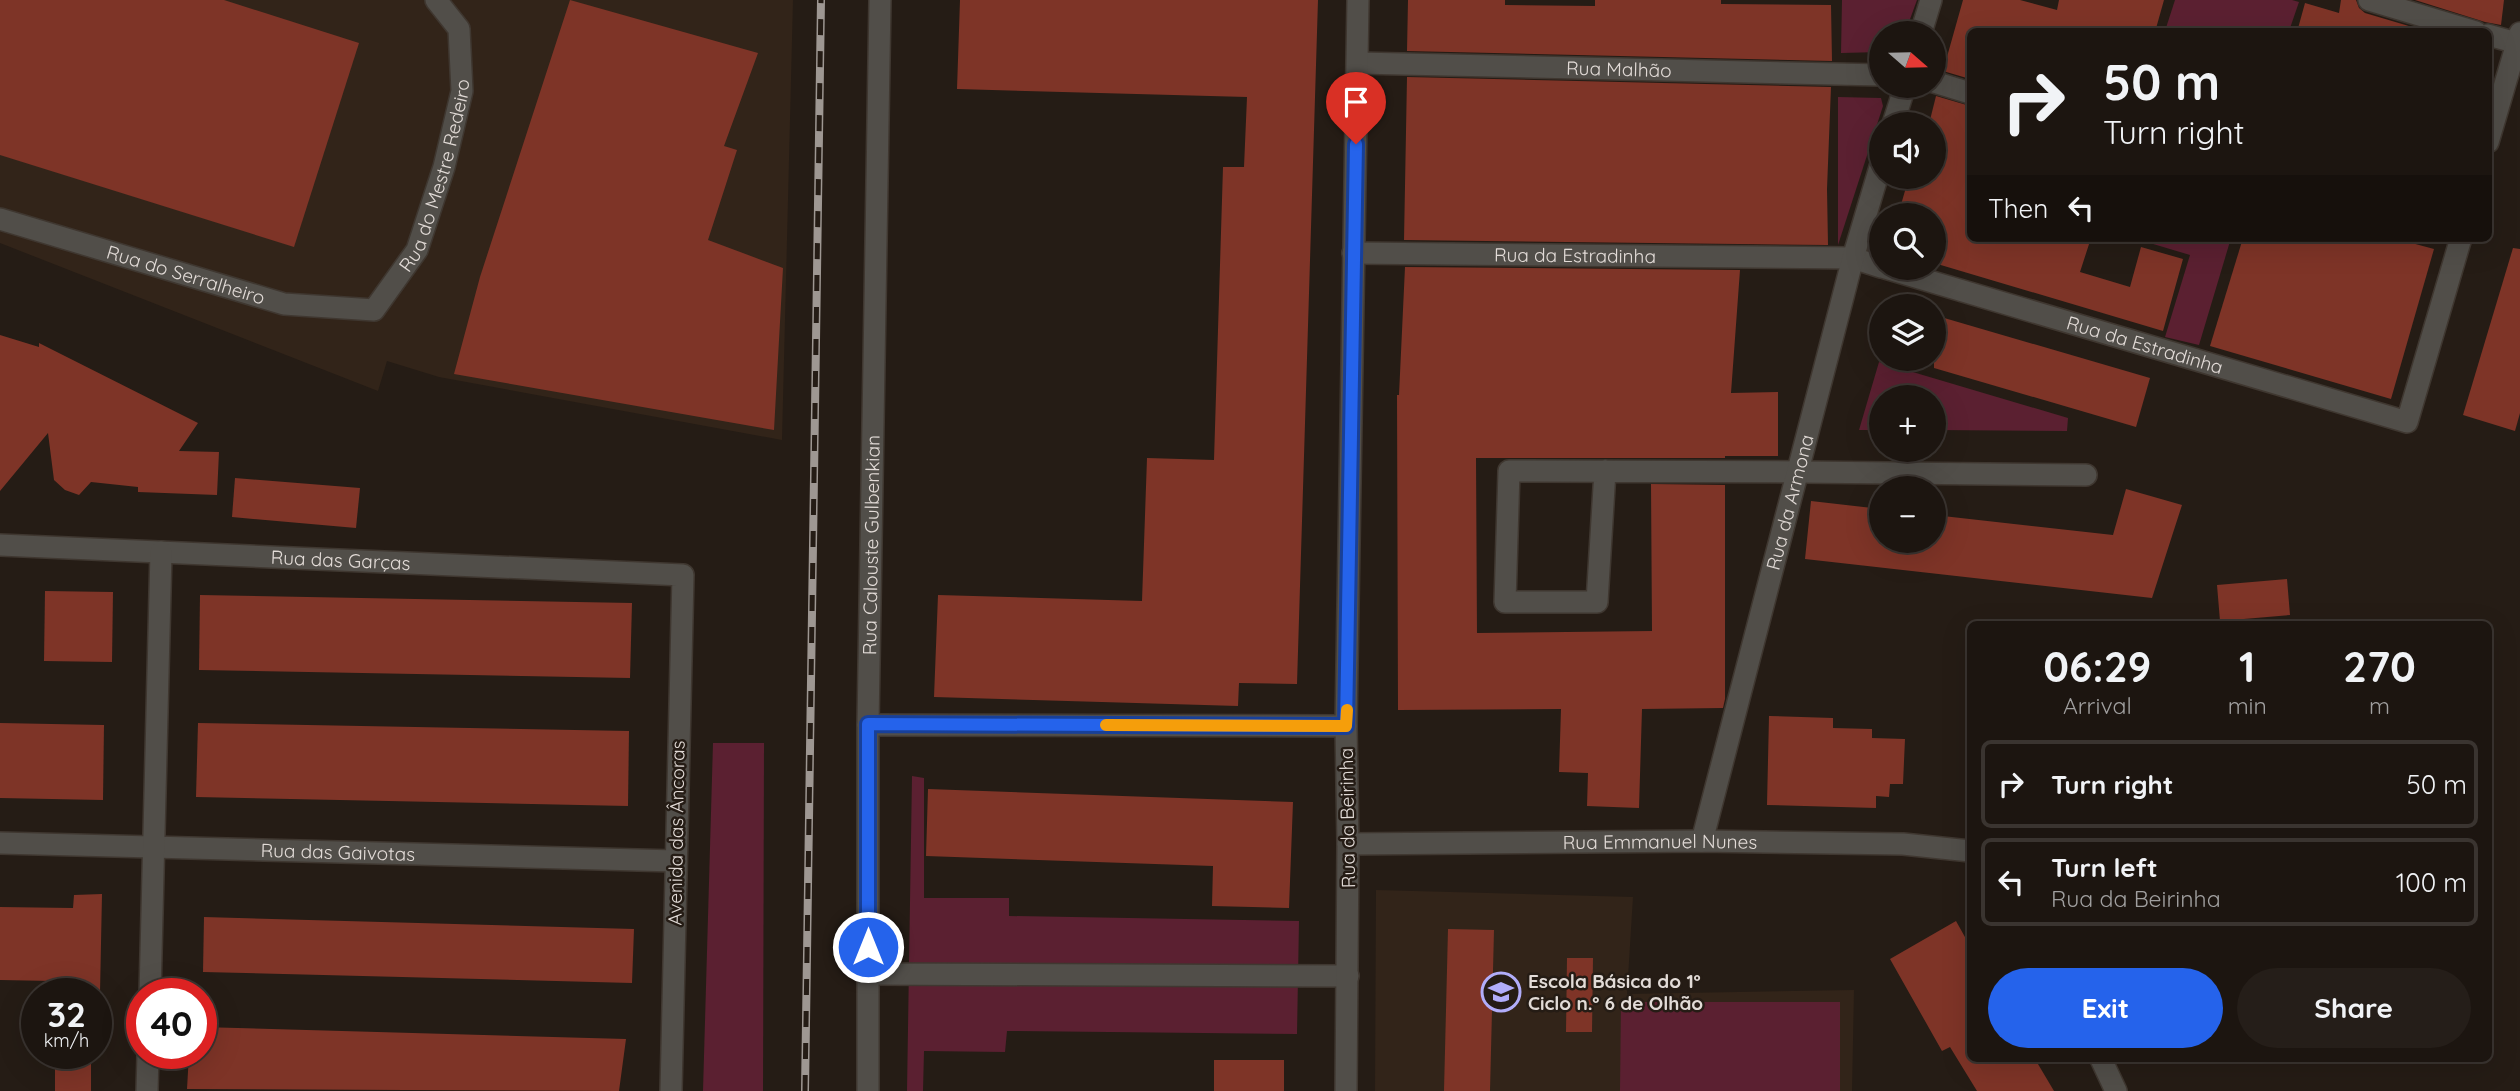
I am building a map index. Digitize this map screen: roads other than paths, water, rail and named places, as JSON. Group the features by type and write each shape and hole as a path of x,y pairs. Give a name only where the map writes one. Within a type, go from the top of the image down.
{"street":[{"name":"Rua do Mestre Redeiro","path":"374,310 417,250 444,167 462,91 459,29 436,0"},
{"name":"Rua Calouste Gulbenkian","path":"869,1091 868,724 880,0"},
{"name":"Rua da Beirinha","path":"1346,1091 1346,726 1359,0"},
{"path":"1925,21 1931,0"},
{"path":"2369,0 2463,28"},
{"path":"2492,35 2518,38 2492,128"},
{"name":"Rua Malhão","path":"1358,63 1869,75"},
{"path":"1946,86 1967,92"},
{"name":"Rua da Armona","path":"1702,841 1853,258 1874,189"},
{"name":"Rua do Serralheiro","path":"0,219 285,304 374,310"},
{"name":"Rua da Estradinha","path":"1927,280 2407,422 2460,242"},
{"name":"Rua da Estradinha","path":"1353,253 1853,258 1869,263"},
{"path":"1605,471 1597,602 1505,601 1509,471 1605,471 1798,471 2086,475"},
{"name":"Rua das Garças","path":"0,545 683,575"},
{"path":"151,978 161,552"},
{"name":"Avenida das Âncoras","path":"671,1091 683,575"},
{"path":"868,724 1346,726"},
{"name":"Rua Emmanuel Nunes","path":"1348,844 1702,841 1903,844 1967,852"},
{"name":"Rua das Gaivotas","path":"0,843 675,861"},
{"path":"868,974 1348,976"},
{"path":"2102,1062 2116,1091"},
{"path":"147,1091 148,1069"}],"railway":[{"path":"805,1091 821,0"}],"place":[{"name":"Escola Básica do 1º Ciclo n.º 6 de Olhão","path":"1501,992"}]}
